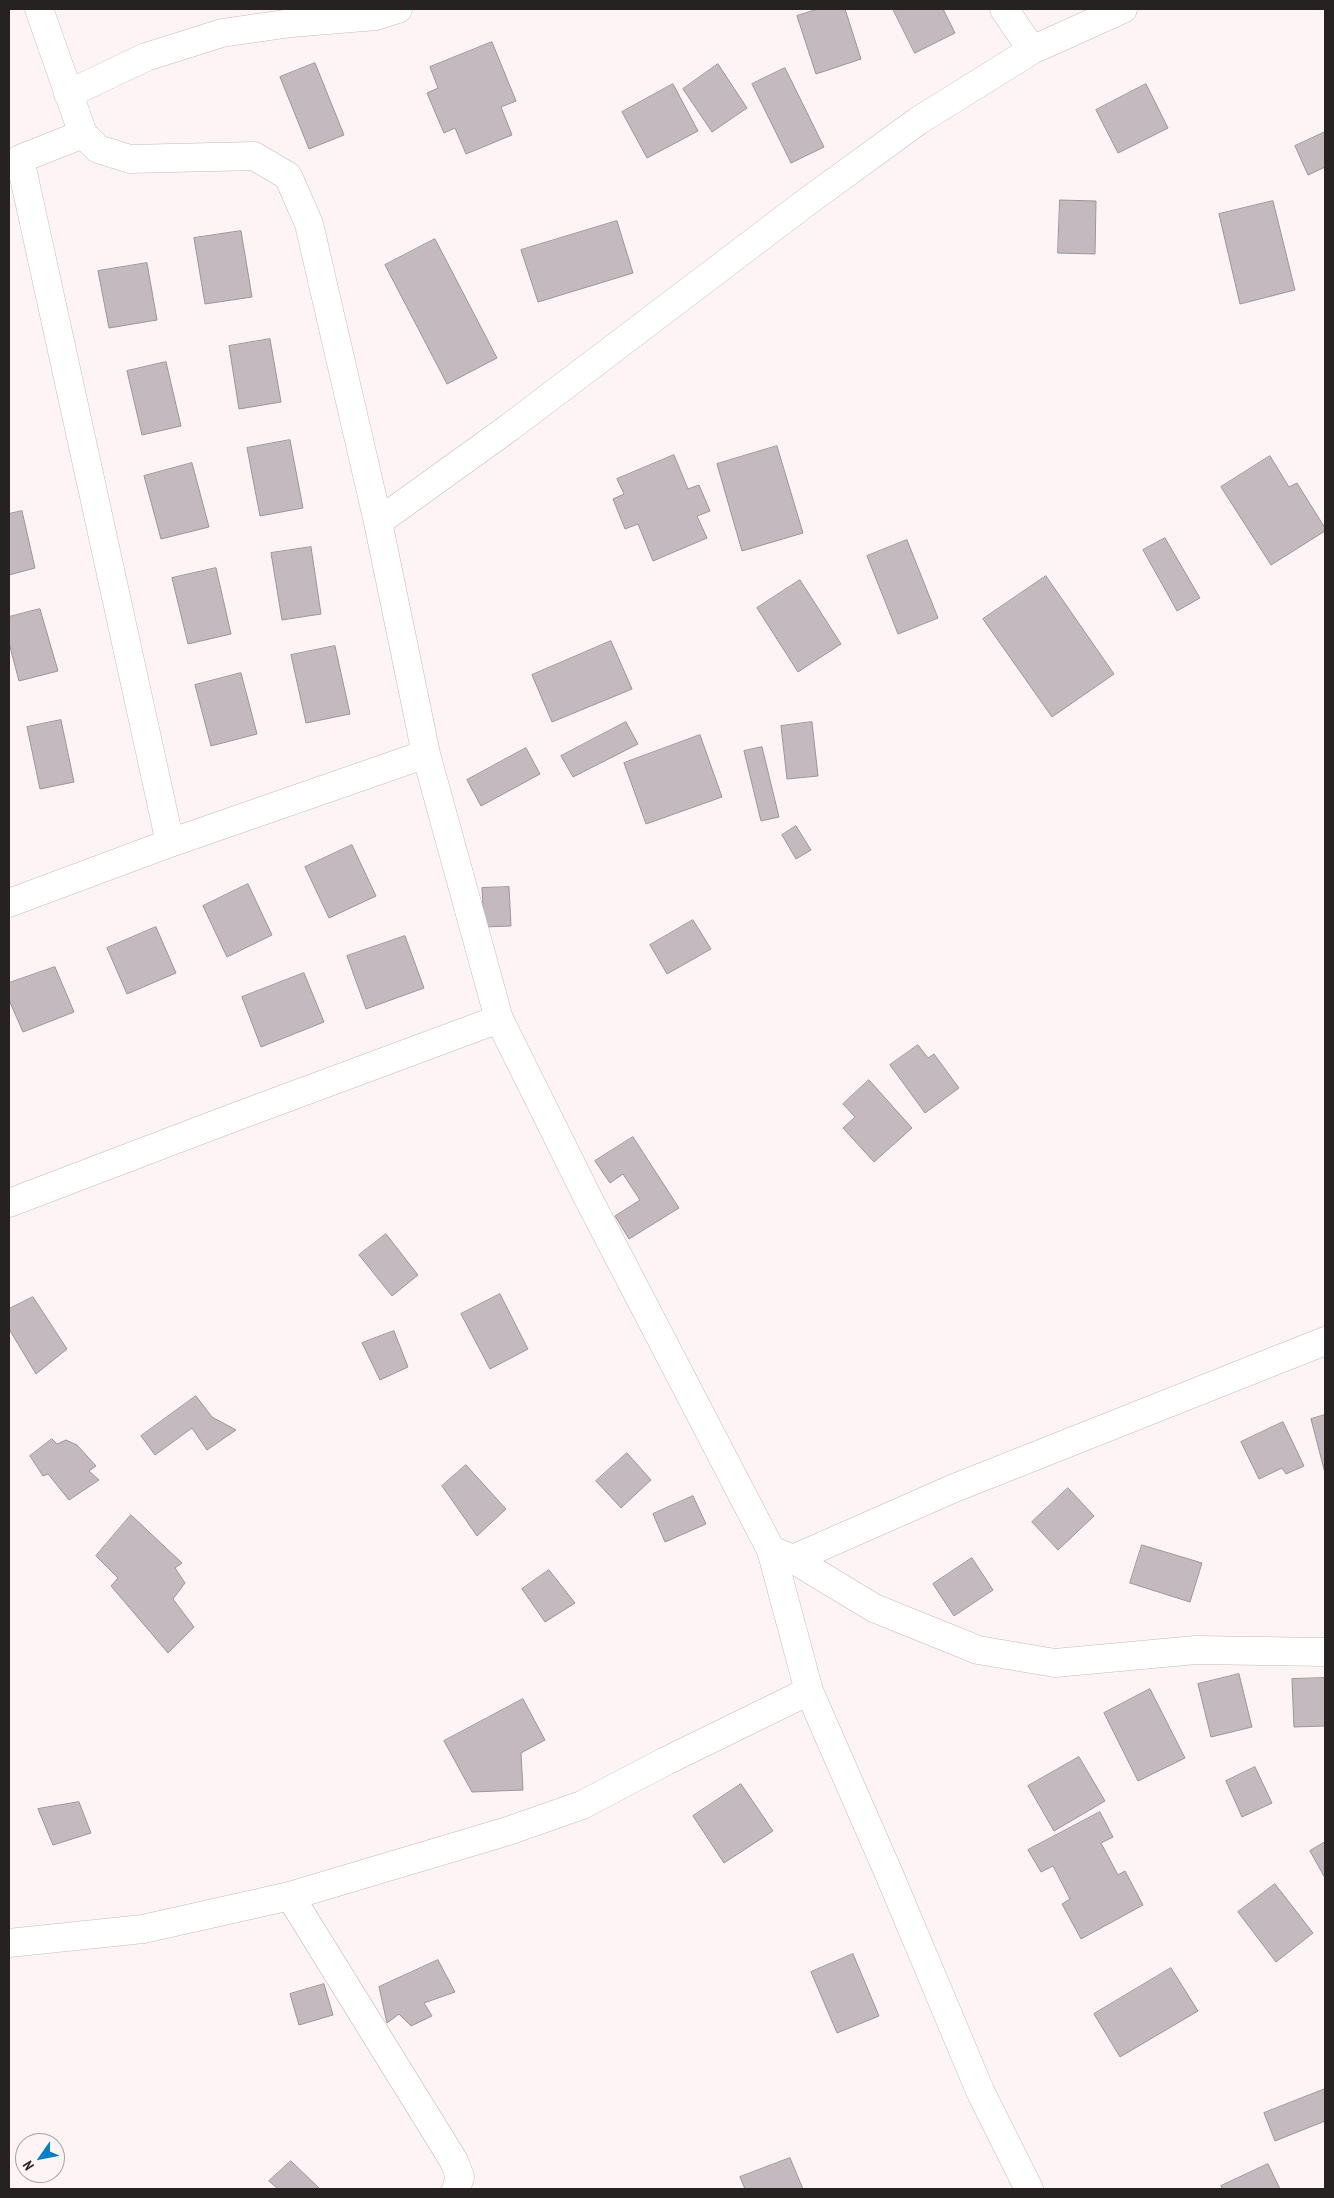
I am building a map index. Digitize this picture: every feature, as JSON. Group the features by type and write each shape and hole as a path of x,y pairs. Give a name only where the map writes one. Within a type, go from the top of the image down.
{"street":[{"path":"39,9 83,134 98,149 130,159 254,156 288,176 310,224 378,522 426,754 499,1019 588,1198 782,1554 809,1691 889,1874 981,2093 1029,2189"},
{"path":"68,94 146,57 222,33 291,23 376,16 398,9"},
{"path":"1004,9 1032,50"},
{"path":"378,522 510,427 918,121 1032,50 1123,9"},
{"path":"83,134 14,161 170,843"},
{"path":"9,903 170,843 426,754"},
{"path":"9,1203 499,1019"},
{"path":"782,1554 952,1489 1325,1341"},
{"path":"782,1554 874,1608 978,1650 1055,1663 1196,1650 1325,1652"},
{"path":"9,1943 143,1929 290,1896 508,1831 582,1805 666,1761 809,1691"},
{"path":"290,1896 454,2161 460,2177 456,2189"}],"building":[{"path":"818,9 845,9 861,59 816,74 797,16"},
{"path":"893,9 943,9 955,33 915,53"},
{"path":"492,42 516,101 501,107 512,135 466,154 455,128 444,133 427,93 438,88 430,67"},
{"path":"315,63 344,135 309,149 280,77"},
{"path":"718,64 747,108 712,132 683,89"},
{"path":"785,68 824,147 791,163 752,84"},
{"path":"673,84 698,131 647,158 622,112"},
{"path":"1146,84 1168,128 1118,153 1096,110"},
{"path":"1325,132 1325,167 1308,175 1295,146"},
{"path":"1060,200 1096,201 1095,254 1058,253"},
{"path":"1273,201 1295,290 1240,304 1219,214"},
{"path":"617,221 633,273 538,302 521,250"},
{"path":"241,231 252,297 205,304 194,238"},
{"path":"435,239 497,358 447,384 385,265"},
{"path":"147,263 157,320 109,328 98,271"},
{"path":"270,339 281,402 239,409 229,346"},
{"path":"166,362 181,426 142,435 127,371"},
{"path":"290,440 303,508 260,516 247,448"},
{"path":"777,446 803,533 742,551 717,464"},
{"path":"674,455 688,489 699,485 710,511 697,516 707,538 653,561 638,524 625,529 613,499 624,494 617,479"},
{"path":"1270,456 1289,487 1297,483 1325,528 1325,531 1271,565 1221,487"},
{"path":"192,463 209,527 161,539 144,476"},
{"path":"22,511 35,568 9,575 9,514"},
{"path":"1165,538 1200,598 1177,611 1143,550"},
{"path":"907,540 938,618 898,634 867,556"},
{"path":"311,547 321,614 282,620 271,553"},
{"path":"216,568 231,634 188,644 172,578"},
{"path":"1046,576 1114,674 1052,717 983,619"},
{"path":"800,580 841,644 798,672 757,608"},
{"path":"40,609 58,671 19,681 9,643 9,617"},
{"path":"611,641 632,689 552,722 532,675"},
{"path":"335,646 350,714 306,723 291,655"},
{"path":"241,673 257,734 211,746 195,685"},
{"path":"61,720 74,782 40,789 27,727"},
{"path":"626,722 638,744 573,777 561,756"},
{"path":"812,722 818,776 787,779 781,726"},
{"path":"700,735 722,797 646,824 624,763"},
{"path":"762,747 779,817 761,821 744,751"},
{"path":"526,748 540,774 481,806 467,780"},
{"path":"796,826 811,850 796,859 782,835"},
{"path":"352,845 376,896 329,918 305,867"},
{"path":"248,884 272,935 227,957 203,906"},
{"path":"509,887 511,926 484,927 482,888"},
{"path":"693,920 711,949 667,974 650,945"},
{"path":"156,927 176,973 127,994 107,948"},
{"path":"405,936 424,988 366,1009 347,956"},
{"path":"55,967 74,1012 23,1032 9,1000 9,983"},
{"path":"304,973 324,1022 261,1047 242,997"},
{"path":"918,1045 928,1058 934,1054 959,1088 925,1113 890,1065"},
{"path":"869,1080 912,1128 874,1162 843,1128 855,1117 843,1104"},
{"path":"633,1137 679,1208 629,1239 615,1216 640,1200 623,1174 610,1183 595,1161"},
{"path":"386,1234 418,1275 392,1296 359,1255"},
{"path":"500,1294 528,1349 490,1369 461,1314"},
{"path":"33,1297 67,1349 36,1374 9,1329 9,1309"},
{"path":"394,1331 408,1367 380,1380 362,1343"},
{"path":"196,1396 212,1417 236,1430 207,1450 192,1428 155,1455 141,1436"},
{"path":"1325,1415 1325,1473 1311,1419"},
{"path":"1283,1422 1304,1466 1286,1474 1282,1468 1259,1479 1241,1442"},
{"path":"52,1439 57,1444 66,1440 77,1445 96,1466 89,1471 99,1480 69,1500 48,1474 43,1476 30,1456"},
{"path":"627,1453 651,1480 621,1508 596,1481"},
{"path":"466,1465 506,1509 477,1536 442,1486"},
{"path":"1068,1488 1094,1516 1058,1550 1032,1522"},
{"path":"693,1496 706,1524 665,1542 653,1514"},
{"path":"131,1515 182,1563 175,1568 185,1583 173,1599 194,1627 168,1653 111,1586 118,1578 96,1556"},
{"path":"1142,1545 1202,1563 1190,1602 1130,1583"},
{"path":"972,1558 993,1590 954,1616 933,1584"},
{"path":"549,1570 575,1603 545,1622 522,1589"},
{"path":"1239,1674 1252,1727 1211,1737 1198,1684"},
{"path":"1325,1678 1325,1726 1294,1727 1292,1679"},
{"path":"1150,1689 1185,1758 1138,1781 1104,1713"},
{"path":"523,1699 545,1740 521,1753 523,1790 472,1792 444,1741"},
{"path":"1079,1757 1105,1801 1054,1831 1028,1786"},
{"path":"1255,1767 1272,1803 1242,1817 1226,1781"},
{"path":"741,1784 773,1831 724,1863 693,1816"},
{"path":"79,1802 91,1833 53,1845 38,1809"},
{"path":"1100,1812 1113,1837 1101,1843 1118,1875 1125,1871 1143,1905 1081,1939 1062,1904 1070,1899 1053,1866 1041,1872 1028,1850"},
{"path":"1325,1842 1325,1878 1310,1851"},
{"path":"1275,1884 1313,1933 1276,1962 1238,1912"},
{"path":"853,1954 879,2016 837,2033 811,1972"},
{"path":"438,1960 455,1992 424,2003 432,2016 411,2026 399,2014 387,2023 379,1987"},
{"path":"1171,1968 1198,2011 1120,2057 1094,2014"},
{"path":"324,1984 333,2015 299,2025 290,1994"},
{"path":"1325,2089 1325,2121 1275,2141 1264,2113"},
{"path":"790,2158 803,2189 745,2189 740,2177"},
{"path":"291,2161 320,2189 278,2189 269,2181"},
{"path":"1268,2164 1280,2189 1222,2189 1221,2186"}]}
